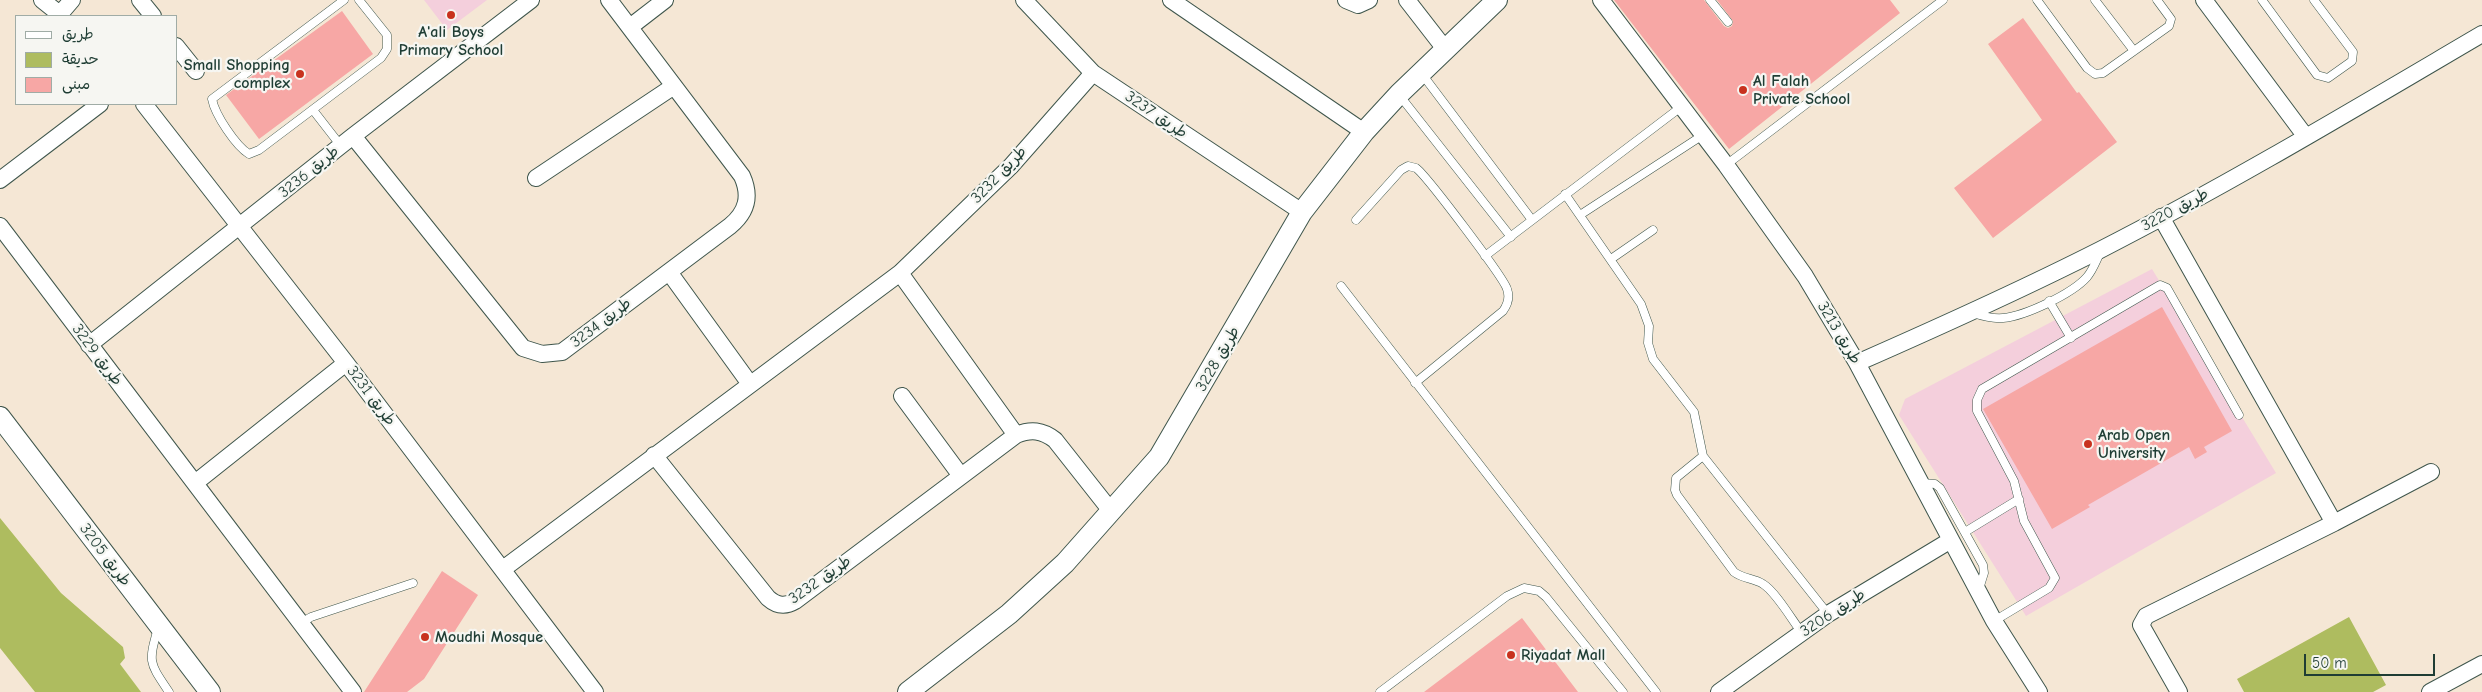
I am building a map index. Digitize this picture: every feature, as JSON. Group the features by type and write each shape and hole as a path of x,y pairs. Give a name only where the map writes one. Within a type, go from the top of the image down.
{"street":[{"path":"42,0 61,15 72,0"},
{"path":"140,0 152,15"},
{"name":"طريق 3236","path":"89,345 240,228 347,141 531,0"},
{"name":"طريق 3234","path":"347,141 522,348 532,352 552,354 571,347 737,220 747,203 747,194 742,176 609,0"},
{"path":"630,27 665,0"},
{"name":"طريق 3237","path":"1024,0 1093,73 1302,212"},
{"path":"1171,0 1364,132"},
{"path":"1346,0 1358,5 1369,0"},
{"path":"1407,0 1445,49"},
{"name":"طريق 3228","path":"908,692 1009,614 1065,562 1159,457 1302,212 1364,132 1421,72 1497,0"},
{"name":"طريق 3213","path":"1600,0 1726,165 1805,276 1857,362 1921,483 1958,536 1978,591 2039,692"},
{"path":"2207,1 2306,137"},
{"name":"طريق 3220","path":"1857,362 1973,313 2101,249 2306,137 2482,34"},
{"path":"178,48 196,71"},
{"name":"طريق 3232","path":"503,570 654,455 900,273 1011,166 1093,73"},
{"path":"536,178 674,86"},
{"path":"0,180 99,105"},
{"name":"طريق 3231","path":"145,105 346,363 596,692"},
{"path":"2161,217 2334,523"},
{"name":"طريق 3229","path":"0,226 353,692"},
{"path":"669,272 750,384"},
{"path":"900,273 1016,436"},
{"path":"195,483 346,363"},
{"path":"902,396 961,476"},
{"name":"طريق 3205","path":"0,417 210,692"},
{"name":"طريق 3232","path":"654,455 768,598 778,605 795,601 961,476 1016,436 1026,431 1036,430 1050,436 1111,511"},
{"path":"2179,692 2141,625 2142,620 2146,616 2334,523 2431,472"},
{"name":"طريق 3206","path":"1719,692 1828,614 1958,536"},
{"path":"2430,692 2482,664"}],"lane":[{"path":"344,0 212,99 214,109 242,150 249,154 259,150 381,58 388,49 387,35 359,0"},
{"path":"1710,0 1728,22"},
{"path":"1726,165 1943,0"},
{"path":"2038,0 2087,68 2095,74 2103,73 2169,26 2171,20 2157,0"},
{"path":"2096,0 2134,51"},
{"path":"2262,0 2317,74 2328,78 2352,61 2353,52 2314,0"},
{"path":"1421,72 1532,220"},
{"path":"1399,94 1511,236"},
{"path":"1485,256 1681,107"},
{"path":"313,110 347,141"},
{"path":"1580,215 1703,135"},
{"path":"1356,220 1401,170 1412,166 1420,170 1506,285 1508,291 1507,305 1504,311 1415,383"},
{"path":"1565,194 1611,259 1646,314 1649,326 1648,343 1653,360 1694,412 1703,456 1828,614"},
{"path":"1611,259 1653,230"},
{"path":"1973,313 2003,318 2025,312 2049,301 2084,280 2093,269 2101,249"},
{"path":"1341,286 1656,692"},
{"path":"1994,620 2050,588 2055,578 2024,521 2014,481 1977,411 1977,400 1987,385 2071,338 2156,286 2164,286 2239,415"},
{"path":"2049,301 2071,338"},
{"path":"1703,456 1676,478 1675,490 1677,495 1734,572 1744,578 1758,581 1770,589 1802,633"},
{"path":"1958,536 2019,499"},
{"path":"301,623 311,617 413,583"},
{"path":"1380,692 1507,596 1524,588 1539,591 1546,597 1623,692"},
{"path":"159,626 150,655 151,666 169,692"}],"shaded area":[{"name":"A'ali Boys Primary School","path":"424,0 487,0 447,30"},
{"name":"Arab Open University","path":"2152,269 2276,473 2026,616 1899,415 1905,399"}],"green space":[{"path":"0,518 61,593 123,647 125,658 120,664 141,692 35,692 0,648"},
{"path":"2349,617 2386,685 2373,692 2244,692 2237,679"}],"building":[{"name":"Al Falah Private School","path":"1614,0 1704,0 1724,26 1728,28 1732,26 1733,21 1717,0 1890,0 1900,13 1729,149"},
{"name":"Small Shopping complex","path":"342,11 373,54 259,139 226,95"},
{"path":"2023,18 2077,93 2079,92 2117,142 1993,238 1954,188 2042,120 1988,44"},
{"name":"Arab Open University","path":"2162,307 2232,431 2204,447 2207,452 2195,459 2189,447 2088,505 2090,507 2052,529 1983,409"},
{"name":"Moudhi Mosque","path":"442,571 478,595 424,679 407,692 364,692"},
{"name":"Riyadat Mall","path":"1522,618 1578,692 1424,692"}],"place":[{"name":"A'ali Boys Primary School","path":"451,15"},
{"name":"Small Shopping complex","path":"300,74"},
{"name":"Al Falah Private School","path":"1743,90"},
{"name":"Arab Open University","path":"2088,444"},
{"name":"Moudhi Mosque","path":"425,637"},
{"name":"Riyadat Mall","path":"1511,655"}]}
